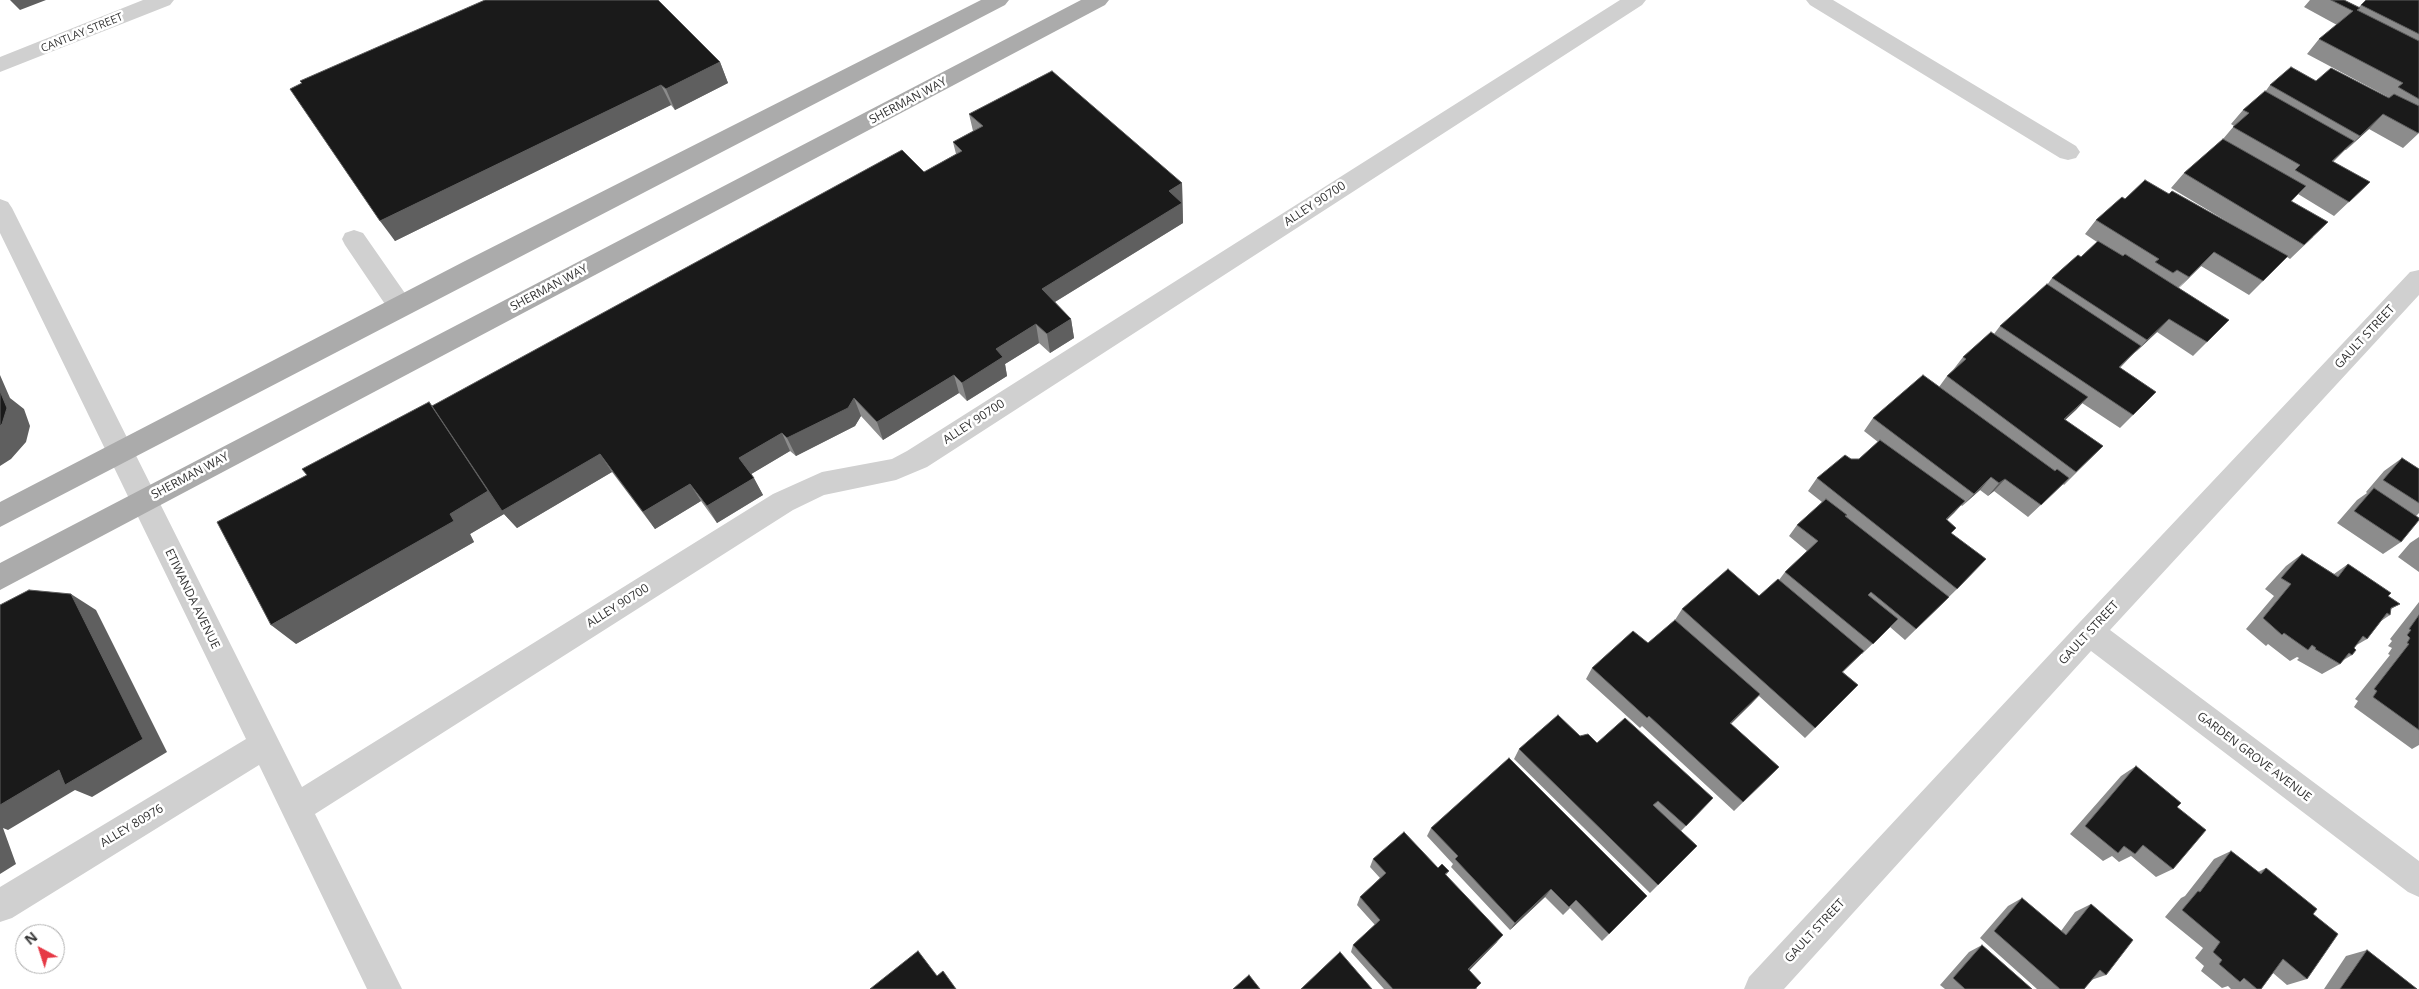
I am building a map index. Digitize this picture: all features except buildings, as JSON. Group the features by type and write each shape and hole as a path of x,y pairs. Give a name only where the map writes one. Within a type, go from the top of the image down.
{"main road":[{"path":"0,515 400,306 998,0"},
{"name":"SHERMAN WAY","path":"0,577 1098,0"}],"street":[{"name":"CANTLAY STREET","path":"0,65 163,0"},
{"name":"ALLEY 90700","path":"296,808 783,502 822,484 896,469 916,459 1635,0"},
{"path":"1817,0 2068,152"},
{"name":"ETIWANDA AVENUE","path":"1,211 122,452 384,989"},
{"path":"354,239 400,306"},
{"name":"GAULT STREET","path":"1761,989 2089,632 2419,279"},
{"name":"GARDEN GROVE AVENUE","path":"2089,632 2419,882"},
{"name":"ALLEY 80976","path":"0,906 264,745"}]}
